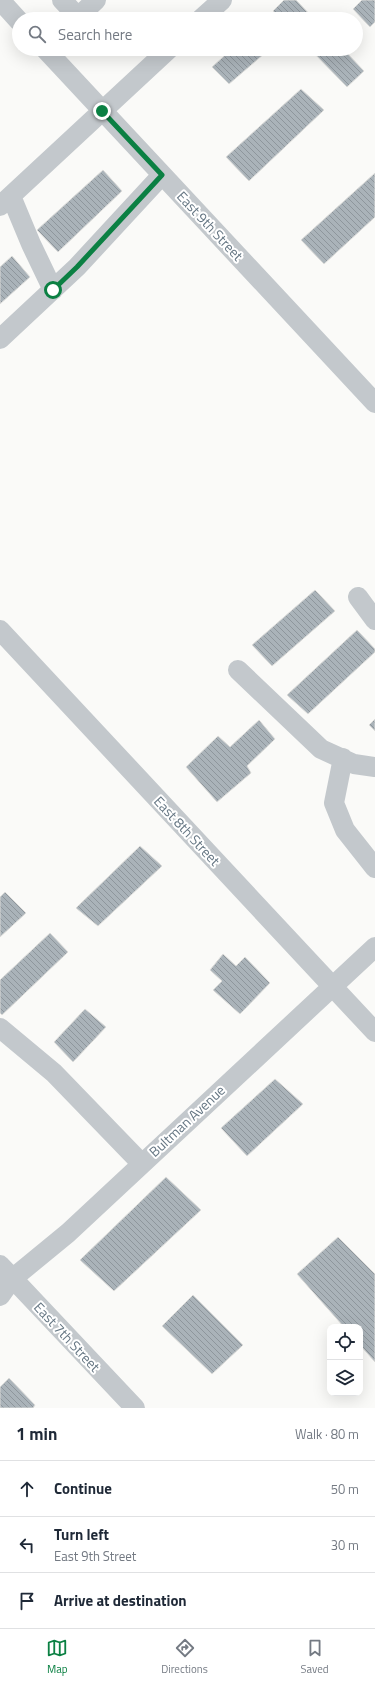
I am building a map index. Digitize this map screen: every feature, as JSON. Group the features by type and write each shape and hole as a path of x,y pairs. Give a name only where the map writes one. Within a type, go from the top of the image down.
{"street":[{"path":"0,0 12,13"},
{"path":"62,0 72,12"},
{"path":"83,12 96,0"},
{"path":"209,12 222,0"},
{"name":"East 9th Street","path":"51,56 375,403"},
{"path":"53,290 31,244 6,201 161,56"},
{"path":"0,339 77,267 162,175"},
{"path":"358,597 375,620"},
{"name":"East 8th Street","path":"0,630 375,1032"},
{"path":"238,670 321,749 354,764 375,767"},
{"path":"343,758 334,803 345,830 375,868"},
{"name":"Bultman Avenue","path":"0,1296 6,1272 68,1233 375,947"},
{"path":"0,1028 54,1073 142,1164"},
{"name":"East 7th Street","path":"6,1272 135,1408"}],"building":[{"path":"284,0 296,0 307,12 274,12 273,11"},
{"path":"362,0 375,0 375,22 370,27 363,20 363,12 356,12 353,9"},
{"path":"224,56 262,56 229,84 212,67"},
{"path":"317,56 350,56 364,71 347,87"},
{"path":"301,89 324,110 249,181 226,157"},
{"path":"103,170 122,191 58,252 37,230"},
{"path":"375,173 375,217 324,264 301,240"},
{"path":"12,256 30,277 0,304 0,267"},
{"path":"315,590 335,611 272,666 252,645"},
{"path":"357,630 375,649 375,652 308,714 287,695"},
{"path":"375,719 375,731 369,725"},
{"path":"259,720 275,739 247,766 251,773 217,802 186,767 218,736 230,747"},
{"path":"140,846 162,866 98,926 76,908"},
{"path":"5,892 26,913 0,937 0,897"},
{"path":"50,933 68,952 2,1015 0,1013 0,980"},
{"path":"223,954 236,966 245,957 270,983 240,1014 213,990 222,981 210,970"},
{"path":"85,1009 106,1027 73,1062 54,1042"},
{"path":"275,1079 303,1104 247,1156 221,1128"},
{"path":"166,1177 201,1210 114,1291 80,1260"},
{"path":"338,1237 375,1274 375,1362 363,1348 363,1324 341,1324 297,1274"},
{"path":"193,1295 243,1345 212,1374 162,1326"},
{"path":"9,1378 35,1405 33,1408 0,1408 0,1387"}],"route":[{"path":"53,290 77,267 162,175 102,111"}]}
